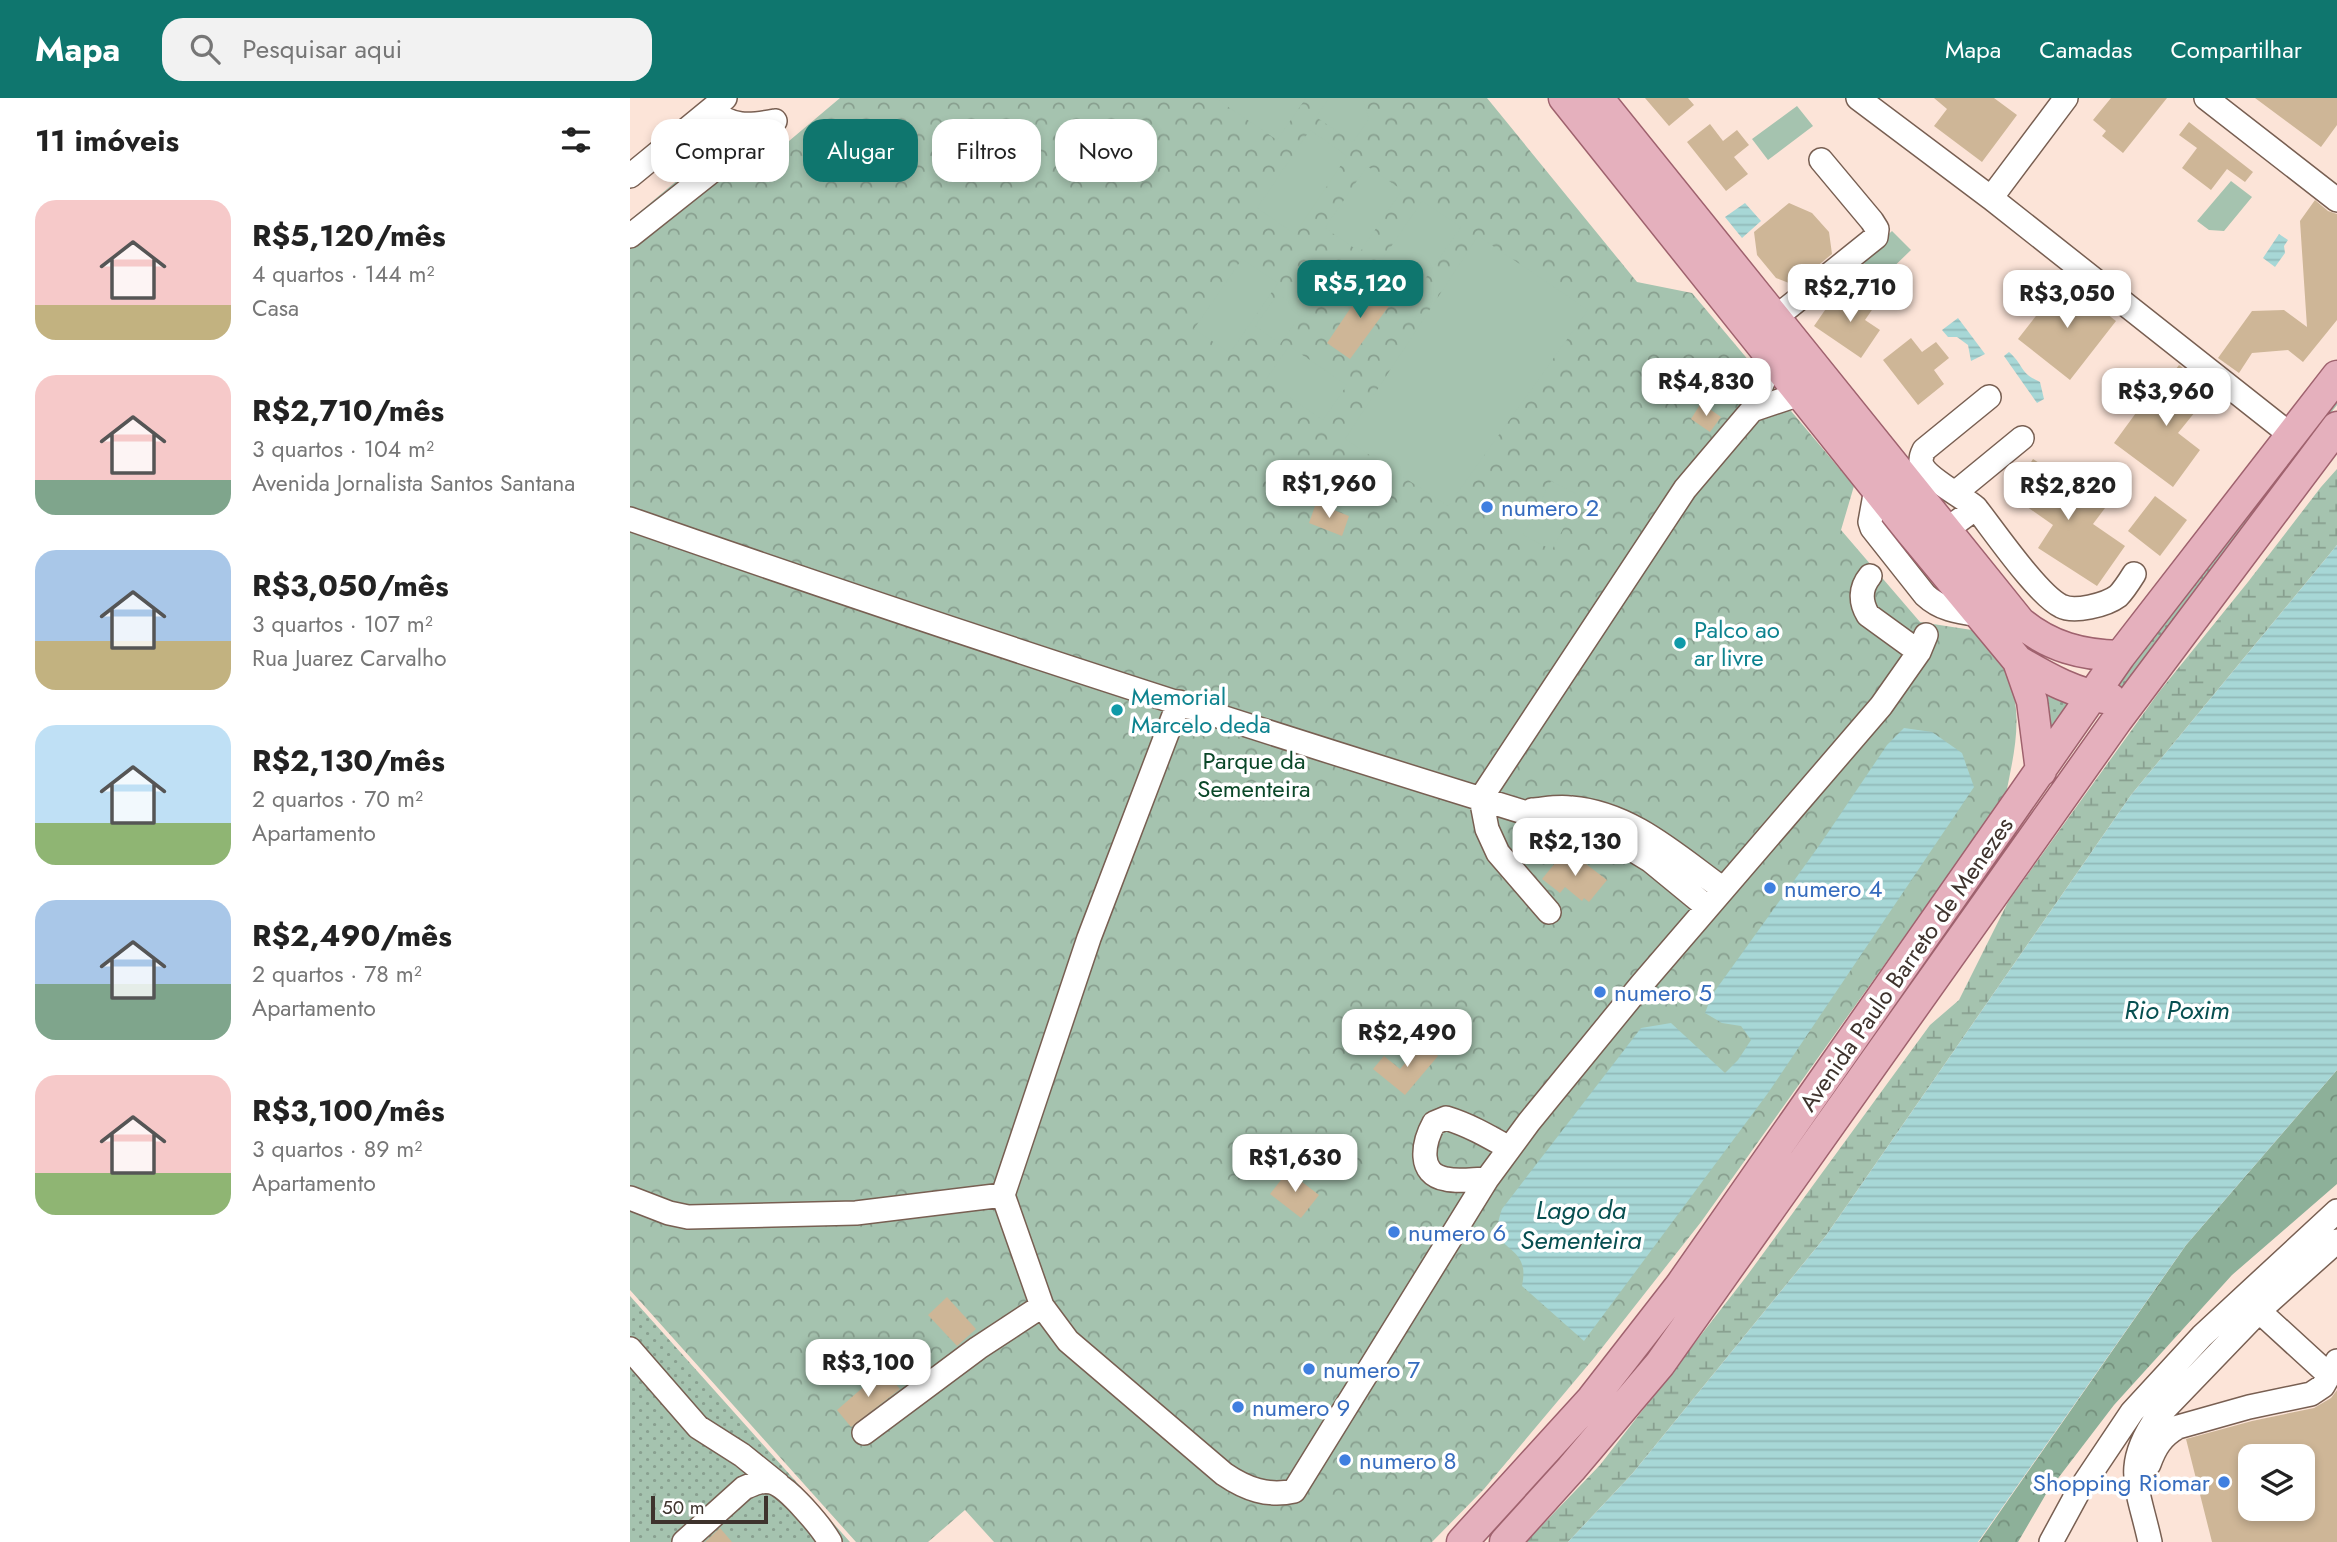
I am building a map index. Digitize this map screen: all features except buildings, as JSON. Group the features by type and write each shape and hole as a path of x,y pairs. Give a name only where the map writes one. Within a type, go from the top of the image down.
{"main road":[{"path":"1564,98 1911,532 2018,661 2032,701 2041,771"},
{"path":"1598,98 2010,610 2033,633 2062,648 2093,655 2120,656"},
{"name":"Avenida Paulo Barreto de Menezes","path":"1462,1542 1592,1399 1681,1286 2120,656 2337,376"},
{"name":"Avenida Paulo Barreto de Menezes","path":"1505,1542 1660,1364 2132,701 2337,427"},
{"path":"1911,532 1931,541 1946,530"},
{"path":"2018,661 2057,683 2092,697 2132,701"}],"street":[{"path":"1858,98 1991,198 2292,436"},
{"path":"1991,198 2066,98"},
{"path":"2206,98 2337,200"},
{"path":"630,236 775,121 758,124 731,123 720,118 718,103"},
{"path":"630,176 718,103"},
{"path":"1775,318 1876,237 1877,229 1872,221 1821,160"},
{"path":"1549,912 1498,853 1487,829 1481,798 1685,489 1752,410 1772,359"},
{"path":"1752,410 1800,394"},
{"path":"1989,397 1924,450 1920,459 1931,477 1976,508 2043,593 2059,606 2076,609 2112,600 2134,574"},
{"path":"1955,493 2022,438"},
{"path":"1876,488 1870,522 1872,528 1925,595 1944,608 1980,615"},
{"path":"1946,530 1976,508"},
{"path":"630,519 1179,702 1572,827 1633,850 1651,861 1707,907"},
{"path":"1179,702 1089,938 1003,1195 1042,1306 1068,1341 1224,1474 1241,1486 1265,1493 1282,1494 1294,1491 1487,1179 1509,1148 1707,907 1881,706 1923,643 1868,615 1862,590 1870,576"},
{"path":"1520,811 1572,808 1622,820 1723,888"},
{"path":"1487,1179 1455,1180 1434,1175 1427,1167 1424,1154 1425,1144 1434,1123 1446,1118 1475,1128 1509,1148"},
{"path":"630,1198 669,1213 688,1217 856,1213 1003,1195"},
{"path":"2051,1542 2077,1494 2132,1412 2203,1336 2337,1211"},
{"path":"2150,1542 2135,1476 2138,1451 2145,1434 2175,1398 2259,1311 2337,1241"},
{"path":"864,1433 978,1348 1042,1306"},
{"path":"2162,1542 2148,1489 2147,1471 2161,1438 2178,1427 2249,1407 2311,1394 2323,1386 2333,1368 2259,1311"},
{"path":"630,1349 698,1427 741,1455 778,1484 830,1542"},
{"path":"684,1542 744,1488 755,1482 768,1481 778,1484"}],"green space":[{"name":"Parque da Sementeira","path":"840,98 1487,98 1637,282 1692,293 1854,486 1841,530 1920,622 1972,630 1996,655 2006,672 2015,702 2016,733 2006,794 1701,1222 1594,1358 1484,1489 1432,1542 994,1542 965,1510 928,1542 856,1542 630,1290 630,220 675,182 789,182 789,141 803,129 803,182 918,182 918,119 815,119"},
{"path":"1215,98 1306,98 1277,140"},
{"path":"1329,98 1362,98 1369,119 1353,142 1316,117"},
{"path":"1797,106 1813,126 1768,160 1752,139"},
{"path":"1310,130 1347,156 1295,234 1257,208"},
{"path":"1367,166 1402,190 1360,252 1325,228"},
{"path":"2231,181 2252,197 2224,231 2209,230 2197,221"},
{"path":"1422,201 1461,227 1416,292 1378,266"},
{"path":"1892,231 1911,250 1880,280 1861,260"},
{"path":"1478,236 1588,310 1448,506 1345,439"},
{"path":"1242,259 1278,283 1230,353 1194,329"},
{"path":"1278,294 1303,312 1280,344 1255,326"},
{"path":"1289,346 1347,385 1323,420 1265,381"},
{"path":"2337,394 2337,405 2203,579 2124,689 2113,692 2197,575"},
{"path":"2337,469 2337,545 2131,795 1825,1237 1632,1474 1568,1542 1526,1542 1600,1465 1746,1277 1930,1025 1959,1000 2008,902 2159,692"},
{"path":"1551,481 1580,496 1552,550 1523,535"},
{"path":"2032,677 2073,699 2042,742"},
{"path":"2337,1070 2337,1184 2232,1275 2114,1405 2046,1494 2018,1542 1979,1542 2186,1245"},
{"path":"630,1296 850,1542 630,1542"}],"water":[{"path":"1745,203 1761,221 1742,238 1725,217"},
{"path":"2279,234 2288,240 2284,246 2285,253 2275,267 2263,258"},
{"path":"1958,318 1985,354 1971,361 1968,345 1957,337 1948,337 1942,330"},
{"path":"2009,352 2025,372 2040,382 2044,399 2037,403 2004,356"},
{"name":"Rio Poxim","path":"2337,545 2337,1070 2186,1245 1978,1542 1568,1542 1632,1474 1825,1237 2131,795"},
{"name":"Lago da Sementeira","path":"1904,728 1932,732 1962,753 1974,787 1768,1093 1584,1341 1522,1286 1523,1270 1520,1260 1498,1232 1502,1209 1641,1028 1671,1023 1725,1073 1738,1060 1751,1040 1741,1026 1722,1023 1705,1013 1712,995 1821,843 1887,745"}],"place":[{"name":"numero 2","path":"1487,507"},
{"name":"Palco ao ar livre","path":"1680,643"},
{"name":"Memorial Marcelo deda","path":"1117,710"},
{"name":"numero 4","path":"1770,888"},
{"name":"numero 5","path":"1600,992"},
{"name":"numero 6","path":"1394,1232"},
{"name":"numero 7","path":"1309,1369"},
{"name":"numero 9","path":"1238,1407"},
{"name":"numero 8","path":"1345,1460"},
{"name":"Shopping Riomar","path":"2224,1482"}]}
